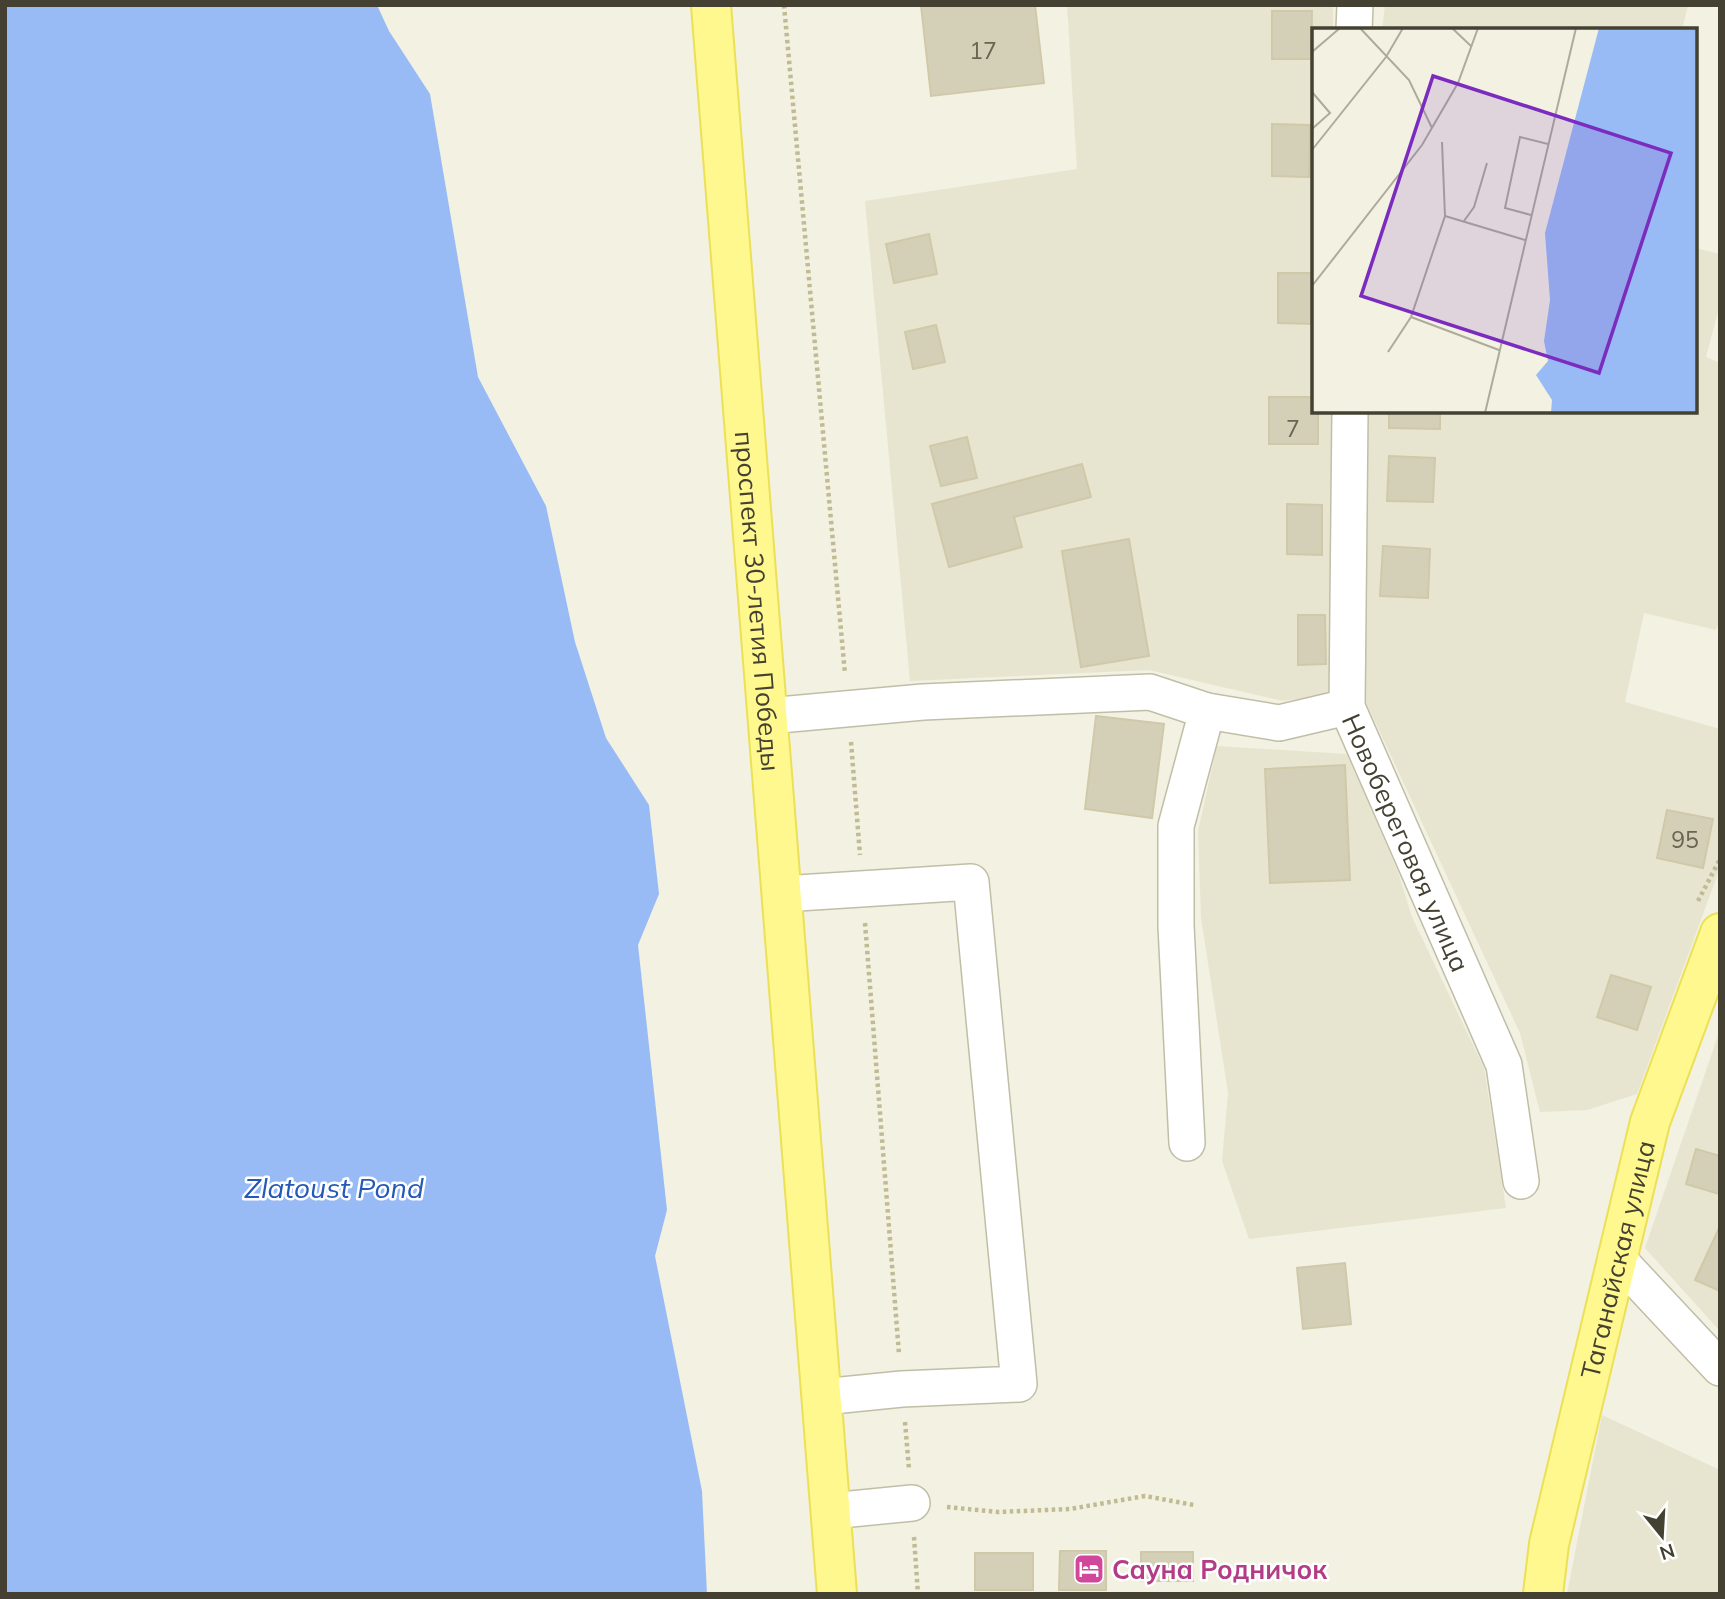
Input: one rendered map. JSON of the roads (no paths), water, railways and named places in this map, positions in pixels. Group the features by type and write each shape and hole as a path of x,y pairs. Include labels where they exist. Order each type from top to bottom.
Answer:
{"main road":[{"name":"проспект 30-летия Победы","path":"711,5 837,1594"},
{"name":"Таганайская улица","path":"1543,1594 1549,1544 1650,1122 1720,933"}],"street":[{"path":"1354,28 1355,5"},
{"name":"Новобереговая улица","path":"1350,413 1347,707 1504,1065 1521,1181"},
{"path":"768,716 848,711 923,702 1150,692 1207,711 1279,723 1347,707"},
{"path":"1187,1143 1176,926 1176,826 1207,711"},
{"path":"782,894 971,882 1019,1384 902,1389 822,1397"},
{"path":"1616,1257 1720,1368"},
{"path":"831,1511 912,1503"}],"water":[{"name":"Zlatoust Pond","path":"5,5 377,5 389,31 430,94 478,377 546,506 575,642 606,738 649,805 659,894 638,945 667,1210 655,1256 702,1491 707,1594 5,1594"}],"place":[{"name":"Сауна Родничок","path":"1089,1569"}]}
